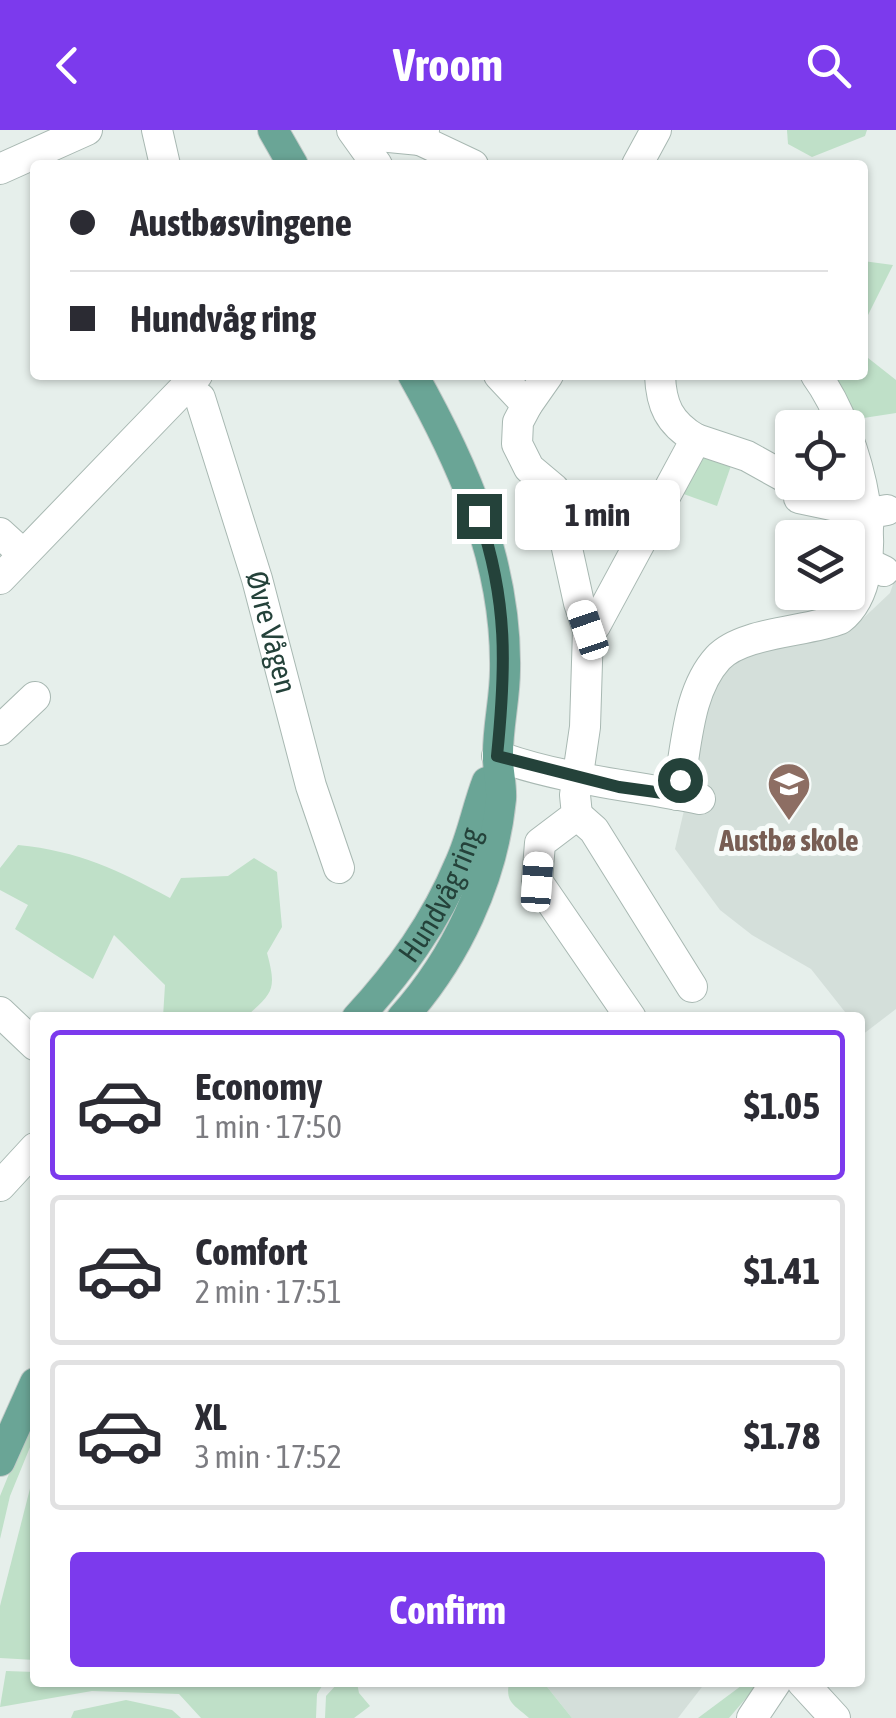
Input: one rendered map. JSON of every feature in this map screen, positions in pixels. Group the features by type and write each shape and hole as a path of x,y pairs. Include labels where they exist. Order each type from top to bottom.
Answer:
{"main road":[{"path":"273,130 290,160"},
{"name":"Hundvåg ring","path":"406,1012 458,943 486,870 501,797 497,756 505,670 502,610 489,547 468,485 416,380"},
{"name":"Hundvåg ring","path":"362,1012 428,931 462,861 497,756"},
{"path":"0,1461 30,1393"}],"street":[{"path":"0,169 87,130"},
{"path":"157,130 165,160"},
{"path":"640,160 656,130"},
{"path":"355,132 422,135 464,160"},
{"path":"355,132 374,160"},
{"path":"504,380 527,405"},
{"path":"544,380 527,405 516,434 520,455 528,468 566,482 588,630 585,727 575,795 577,815 594,830 692,987"},
{"path":"497,756 578,777 689,797 694,703 705,674 721,654 744,643 841,618 862,606 884,571 890,536 878,512 854,432 819,380"},
{"name":"Øvre Vågen","path":"0,579 199,387 257,579 311,786 339,868"},
{"path":"652,390 674,423 696,439 747,456 775,478"},
{"path":"588,630 628,567 696,439"},
{"path":"826,500 878,512"},
{"path":"0,533 23,554"},
{"path":"0,730 35,697"},
{"path":"577,815 540,843 537,882 627,1012"},
{"path":"0,1012 30,1039"},
{"path":"0,1186 30,1153"},
{"path":"752,1718 773,1687"},
{"path":"807,1687 835,1718"}],"shaded area":[{"name":"Austbø skole","path":"896,576 896,1009 865,1033 865,1012 845,1012 811,969 752,935 720,910 675,849 713,686 723,670 742,656 854,627 890,593"},
{"path":"547,1687 702,1687 678,1718 572,1718"}],"green space":[{"path":"787,130 867,130 865,136 812,157 788,144"},
{"path":"868,262 893,265 868,315"},
{"path":"868,358 896,380 896,413 865,418 865,410 850,410 829,380 868,380"},
{"path":"701,452 733,460 717,506 678,492"},
{"path":"18,845 60,852 97,863 170,898 181,878 228,876 254,858 277,872 282,927 267,953 272,975 270,990 251,1012 163,1012 165,985 114,935 93,979 15,929 28,905 0,890 0,868"},
{"path":"30,1422 30,1447 10,1496 0,1539 0,1496"},
{"path":"30,1489 30,1660 0,1658 0,1606"},
{"path":"6,1671 30,1672 30,1687 321,1687 317,1694 316,1718 201,1718 179,1694 92,1691 0,1707"},
{"path":"334,1687 358,1687 370,1706 354,1718 325,1718 326,1696"},
{"path":"547,1687 572,1718 529,1718 515,1706 508,1690"},
{"path":"740,1687 756,1687 729,1718 698,1718"},
{"path":"126,1700 172,1710 181,1718 71,1718 74,1711"}],"place":[{"name":"Austbø skole","path":"789,822"}],"route":[{"path":"479,516 502,610 505,670 497,756 619,787 677,795 680,780"}]}
